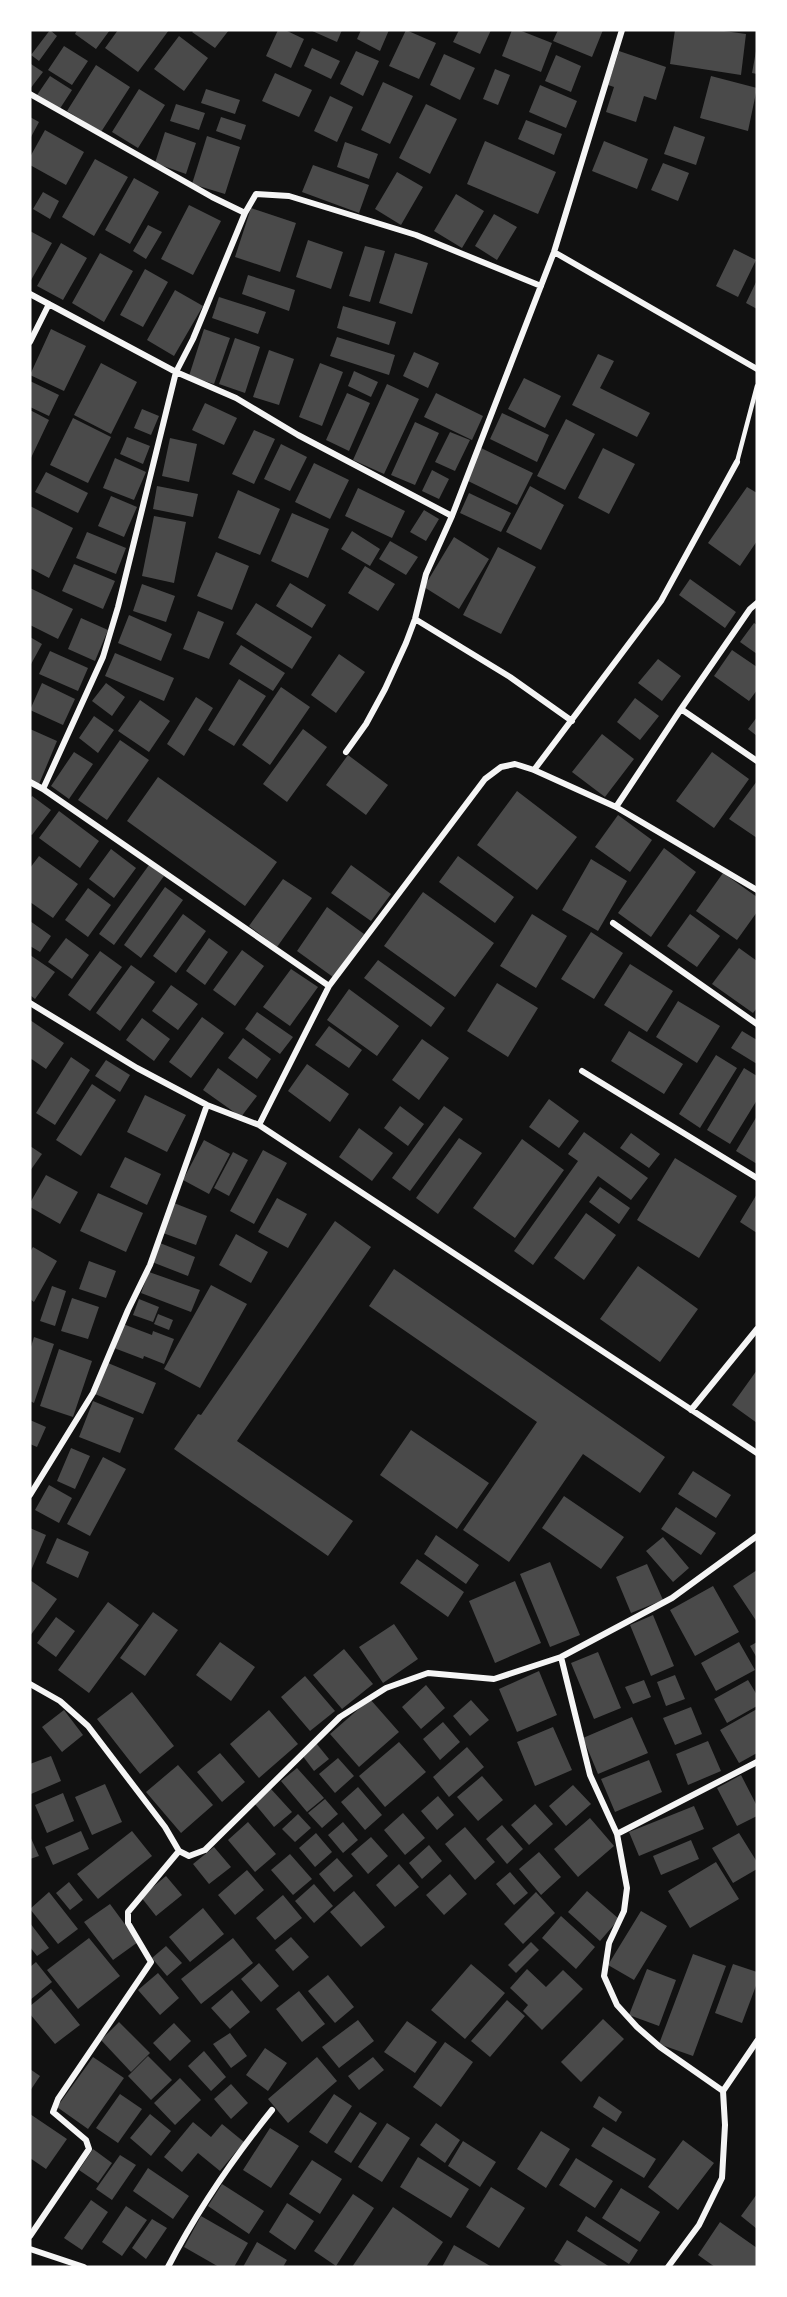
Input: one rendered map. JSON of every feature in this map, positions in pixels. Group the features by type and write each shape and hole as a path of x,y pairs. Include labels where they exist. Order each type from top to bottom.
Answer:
{"street":[{"path":"346,752 366,724 386,689 415,619 426,574 452,516 554,252 622,30"},
{"path":"30,94 212,197 245,213"},
{"path":"43,789 103,657 118,607 176,372 193,339 245,213 256,194 289,196 416,235 541,286"},
{"path":"554,252 757,369"},
{"path":"30,294 176,372 236,398 298,435 452,516"},
{"path":"30,342 49,304"},
{"path":"534,770 661,601 737,462"},
{"path":"616,807 750,609 757,603"},
{"path":"415,619 510,678 572,721"},
{"path":"681,709 757,761"},
{"path":"259,1125 329,986 485,779 501,767 515,764 534,770 616,807 757,890"},
{"path":"30,782 329,986"},
{"path":"613,923 757,1024"},
{"path":"30,1002 137,1068 207,1105 259,1125 757,1453"},
{"path":"582,1071 757,1178"},
{"path":"30,1495 93,1393 150,1265 207,1105"},
{"path":"691,1410 757,1329"},
{"path":"30,1684 60,1701 88,1726 165,1827 179,1851 189,1856 205,1850 340,1717 386,1688 428,1673 494,1678 561,1657 672,1598 757,1536"},
{"path":"561,1657 590,1775 617,1834 627,1887 624,1911 609,1943 604,1976 617,2005 637,2027 660,2048 723,2091"},
{"path":"617,1834 757,1762"},
{"path":"30,2236 89,2150 86,2140 53,2112 58,2099 151,1962 128,1923 128,1912 179,1851"},
{"path":"668,2267 699,2225 722,2178 725,2125 723,2091 757,2042"},
{"path":"168,2267 191,2222 232,2159 272,2110"},
{"path":"30,2249 84,2267"}],"lane":[{"path":"737,462 757,386"}],"building":[{"path":"50,30 57,36 39,61 31,55"},
{"path":"77,30 110,30 96,49 75,34"},
{"path":"118,30 169,30 138,72 105,48"},
{"path":"194,30 229,30 215,48 192,32"},
{"path":"278,30 285,30 304,39 291,68 266,56"},
{"path":"310,30 342,30 337,42"},
{"path":"361,30 389,30 380,51 357,39"},
{"path":"406,30 436,43 419,79 389,66"},
{"path":"459,30 491,30 480,54 453,42"},
{"path":"512,30 519,30 552,43 541,72 502,56"},
{"path":"558,30 603,30 592,57 553,41"},
{"path":"675,30 717,30 746,34 741,75 670,64"},
{"path":"179,36 208,58 184,91 154,69"},
{"path":"64,46 88,61 72,85 48,70"},
{"path":"312,48 340,61 331,79 304,66"},
{"path":"356,51 379,61 363,96 340,84"},
{"path":"619,51 666,67 656,100 644,96 636,122 606,112 614,87 608,85"},
{"path":"757,51 757,74 752,73"},
{"path":"444,54 475,68 460,100 430,85"},
{"path":"556,55 581,66 571,92 545,81"},
{"path":"30,65 43,72 30,89"},
{"path":"96,65 130,87 101,132 67,111"},
{"path":"495,69 510,75 498,105 483,99"},
{"path":"275,73 312,90 299,117 262,101"},
{"path":"50,76 72,90 59,110 37,95"},
{"path":"711,76 757,88 748,131 700,118"},
{"path":"383,82 413,96 390,144 361,130"},
{"path":"540,85 577,101 566,128 529,112"},
{"path":"139,89 165,105 138,148 112,132"},
{"path":"206,89 240,100 235,114 201,103"},
{"path":"330,96 353,107 337,142 314,131"},
{"path":"176,104 205,113 199,130 170,121"},
{"path":"426,104 457,119 430,174 399,158"},
{"path":"30,117 39,122 30,139"},
{"path":"221,117 246,125 241,140 216,131"},
{"path":"526,120 562,134 554,155 518,139"},
{"path":"674,126 705,137 696,165 664,154"},
{"path":"45,130 84,152 66,185 30,165 30,157"},
{"path":"165,132 196,143 186,174 155,163"},
{"path":"207,136 240,147 225,194 192,184"},
{"path":"485,141 556,172 538,214 467,184"},
{"path":"604,141 648,159 637,189 592,171"},
{"path":"345,142 378,154 369,179 337,167"},
{"path":"95,159 128,177 94,236 62,217"},
{"path":"663,163 689,173 678,201 651,190"},
{"path":"313,165 369,185 359,213 302,192"},
{"path":"397,172 423,187 401,225 375,209"},
{"path":"134,178 159,192 130,244 105,230"},
{"path":"43,192 59,201 50,219 33,209"},
{"path":"456,194 484,211 462,248 434,231"},
{"path":"189,205 221,221 193,275 161,259"},
{"path":"251,208 296,223 280,272 235,257"},
{"path":"494,214 517,227 497,260 475,246"},
{"path":"148,225 162,232 146,259 133,251"},
{"path":"30,231 52,243 30,282"},
{"path":"308,240 343,252 331,289 296,277"},
{"path":"61,243 87,258 63,300 37,286"},
{"path":"365,246 385,251 370,302 349,296"},
{"path":"734,249 756,260 738,297 716,286"},
{"path":"100,253 133,271 104,322 72,303"},
{"path":"395,253 428,263 412,314 379,303"},
{"path":"145,269 168,282 143,327 120,315"},
{"path":"248,275 295,290 289,311 242,294"},
{"path":"757,280 757,309 746,303"},
{"path":"175,290 203,306 174,356 147,340"},
{"path":"219,297 266,312 258,334 212,318"},
{"path":"343,306 396,322 389,345 337,328"},
{"path":"51,329 86,346 64,391 30,375"},
{"path":"204,329 230,338 214,384 189,376"},
{"path":"337,337 395,355 389,375 330,356"},
{"path":"235,338 260,347 245,393 219,384"},
{"path":"269,350 294,359 279,405 253,397"},
{"path":"414,352 439,363 428,388 403,376"},
{"path":"598,354 614,361 600,388 650,413 637,437 572,405"},
{"path":"101,363 137,382 111,434 74,415"},
{"path":"320,363 343,372 322,426 299,417"},
{"path":"354,371 378,382 371,397 348,386"},
{"path":"524,378 561,396 545,428 508,409"},
{"path":"30,381 59,395 49,416 30,407"},
{"path":"387,384 419,399 384,474 353,460"},
{"path":"347,393 370,403 349,451 326,440"},
{"path":"436,393 483,416 472,440 424,417"},
{"path":"205,403 237,418 224,445 192,430"},
{"path":"142,409 159,416 151,435 134,428"},
{"path":"30,410 49,420 30,460"},
{"path":"502,413 549,435 537,462 490,439"},
{"path":"73,418 111,437 88,483 50,465"},
{"path":"566,419 595,434 565,490 537,476"},
{"path":"415,422 439,433 415,485 391,475"},
{"path":"254,430 275,439 254,484 232,474"},
{"path":"450,432 470,440 455,471 435,462"},
{"path":"127,437 150,446 143,464 120,454"},
{"path":"170,438 197,444 189,482 162,476"},
{"path":"281,444 307,457 290,491 264,479"},
{"path":"481,448 533,473 517,505 466,480"},
{"path":"603,448 635,464 609,514 578,498"},
{"path":"115,458 146,472 134,500 103,488"},
{"path":"314,463 349,480 330,519 295,502"},
{"path":"432,470 449,479 439,499 422,491"},
{"path":"46,472 88,493 78,513 35,492"},
{"path":"157,486 198,494 193,517 153,509"},
{"path":"530,486 564,505 541,550 506,532"},
{"path":"747,487 757,493 757,541 740,566 708,543"},
{"path":"358,488 405,511 392,538 345,516"},
{"path":"238,490 280,509 260,555 218,538"},
{"path":"469,493 511,513 501,532 460,513"},
{"path":"111,496 137,507 124,537 98,526"},
{"path":"30,506 73,528 49,578 30,568"},
{"path":"424,510 439,519 426,541 410,532"},
{"path":"292,513 329,529 308,578 271,561"},
{"path":"154,516 186,522 174,583 142,576"},
{"path":"352,531 380,549 370,566 341,549"},
{"path":"87,532 126,548 116,574 76,558"},
{"path":"454,537 489,559 459,609 424,587"},
{"path":"390,541 418,557 406,575 379,559"},
{"path":"498,547 536,567 501,634 463,615"},
{"path":"216,552 249,566 232,610 197,596"},
{"path":"74,564 115,581 103,609 62,591"},
{"path":"365,566 395,584 378,611 348,593"},
{"path":"690,579 736,612 725,628 679,595"},
{"path":"290,583 326,605 312,628 276,606"},
{"path":"142,584 175,596 166,622 133,611"},
{"path":"30,588 73,609 58,639 30,625"},
{"path":"256,603 312,637 292,669 236,634"},
{"path":"198,611 224,622 209,659 183,649"},
{"path":"129,615 172,634 161,661 118,643"},
{"path":"81,618 108,630 95,661 68,649"},
{"path":"754,623 757,625 757,654 740,642"},
{"path":"30,637 42,644 30,666"},
{"path":"241,645 285,673 273,691 229,664"},
{"path":"732,650 757,667 757,690 749,701 714,676"},
{"path":"50,651 88,668 78,691 39,674"},
{"path":"115,653 174,678 164,701 105,676"},
{"path":"339,654 365,672 336,713 311,695"},
{"path":"658,659 681,676 662,701 638,683"},
{"path":"239,679 266,696 234,746 208,730"},
{"path":"42,683 75,699 63,725 30,710"},
{"path":"106,683 125,697 112,716 92,701"},
{"path":"281,687 310,707 270,765 242,745"},
{"path":"196,697 213,708 184,756 167,744"},
{"path":"635,698 659,716 640,740 617,722"},
{"path":"140,700 170,721 149,752 118,731"},
{"path":"94,716 114,730 98,753 79,738"},
{"path":"757,717 757,736 748,729"},
{"path":"30,729 57,741 39,784 30,780"},
{"path":"303,729 327,747 287,802 263,784"},
{"path":"602,734 634,759 605,797 572,772"},
{"path":"120,740 149,760 107,820 78,800"},
{"path":"74,752 93,764 69,799 51,786"},
{"path":"712,752 749,779 714,828 676,801"},
{"path":"348,755 388,785 366,815 326,785"},
{"path":"158,777 277,862 245,906 127,821"},
{"path":"757,781 757,838 729,819"},
{"path":"517,791 577,837 537,890 477,845"},
{"path":"32,796 51,810 32,835 30,834 30,799"},
{"path":"59,811 99,841 80,868 39,838"},
{"path":"618,815 652,840 630,872 595,847"},
{"path":"664,848 696,872 651,937 618,913"},
{"path":"111,849 136,868 114,898 89,879"},
{"path":"39,856 78,884 53,918 30,902 30,868"},
{"path":"458,856 514,897 495,923 439,882"},
{"path":"591,859 627,881 598,931 562,910"},
{"path":"149,865 164,876 114,945 99,934"},
{"path":"351,865 391,894 371,921 331,893"},
{"path":"723,873 757,897 757,912 737,940 696,911"},
{"path":"283,879 312,898 277,947 249,926"},
{"path":"165,887 183,900 141,958 124,945"},
{"path":"88,888 111,905 88,937 65,920"},
{"path":"423,892 494,943 455,997 384,946"},
{"path":"327,907 364,934 333,977 297,951"},
{"path":"183,914 206,931 176,973 153,956"},
{"path":"532,914 567,936 536,988 500,966"},
{"path":"690,914 720,936 697,967 667,946"},
{"path":"30,921 51,936 40,952 30,946"},
{"path":"591,932 623,953 594,999 561,979"},
{"path":"66,938 89,955 72,979 48,962"},
{"path":"209,938 228,952 205,985 186,971"},
{"path":"739,948 757,961 757,1008 753,1013 712,984"},
{"path":"242,950 264,966 235,1006 213,990"},
{"path":"100,951 122,967 90,1011 68,995"},
{"path":"30,955 55,972 35,999 30,995"},
{"path":"378,960 445,1008 431,1027 364,978"},
{"path":"630,964 673,991 647,1032 604,1005"},
{"path":"131,965 155,982 120,1031 96,1013"},
{"path":"291,969 318,987 290,1026 263,1007"},
{"path":"497,983 538,1008 508,1057 467,1031"},
{"path":"171,985 198,1004 178,1030 152,1011"},
{"path":"349,989 399,1026 377,1056 327,1020"},
{"path":"678,1001 720,1026 697,1063 656,1037"},
{"path":"257,1012 293,1037 280,1054 245,1029"},
{"path":"202,1017 224,1033 191,1078 169,1062"},
{"path":"142,1018 170,1039 154,1061 126,1040"},
{"path":"30,1020 64,1043 46,1069 30,1058"},
{"path":"329,1026 362,1050 349,1068 315,1045"},
{"path":"629,1031 683,1064 664,1094 611,1061"},
{"path":"742,1031 757,1040 757,1064 731,1048"},
{"path":"243,1038 271,1059 257,1079 228,1058"},
{"path":"422,1039 449,1058 419,1100 392,1080"},
{"path":"716,1055 737,1068 700,1128 679,1114"},
{"path":"71,1057 90,1070 55,1125 36,1113"},
{"path":"106,1060 130,1075 120,1092 95,1076"},
{"path":"307,1064 349,1094 330,1122 288,1091"},
{"path":"218,1068 257,1096 241,1117 203,1090"},
{"path":"744,1068 757,1076 757,1100 730,1144 707,1130"},
{"path":"92,1084 116,1100 81,1156 56,1140"},
{"path":"145,1095 186,1115 167,1152 127,1132"},
{"path":"549,1099 579,1121 559,1148 529,1127"},
{"path":"400,1106 424,1124 408,1146 384,1128"},
{"path":"444,1106 463,1119 410,1191 392,1178"},
{"path":"757,1116 757,1164 736,1151"},
{"path":"359,1128 393,1153 372,1181 339,1157"},
{"path":"584,1132 648,1178 631,1200 598,1176 533,1265 514,1251 578,1161 568,1154"},
{"path":"631,1133 660,1154 649,1168 620,1148"},
{"path":"459,1138 482,1153 438,1214 416,1198"},
{"path":"522,1139 564,1170 515,1238 473,1208"},
{"path":"204,1140 230,1154 209,1194 183,1180"},
{"path":"30,1146 42,1154 30,1171"},
{"path":"263,1150 287,1163 254,1224 230,1211"},
{"path":"233,1152 248,1160 229,1196 214,1188"},
{"path":"125,1157 161,1174 147,1205 110,1187"},
{"path":"675,1158 737,1196 699,1258 637,1220"},
{"path":"46,1175 78,1192 60,1224 30,1207"},
{"path":"600,1187 630,1208 619,1224 589,1202"},
{"path":"98,1193 143,1213 126,1252 80,1231"},
{"path":"757,1194 757,1233 740,1222"},
{"path":"277,1198 307,1214 288,1248 258,1232"},
{"path":"174,1203 207,1216 196,1245 163,1233"},
{"path":"586,1213 616,1235 584,1280 554,1258"},
{"path":"335,1221 371,1247 237,1441 353,1521 328,1556 174,1449 198,1414 201,1415"},
{"path":"236,1234 268,1252 251,1283 219,1265"},
{"path":"160,1243 195,1257 188,1276 152,1262"},
{"path":"33,1247 57,1261 34,1302 30,1299 30,1252"},
{"path":"89,1261 116,1271 106,1298 79,1289"},
{"path":"638,1266 698,1309 660,1362 600,1319"},
{"path":"394,1269 665,1457 640,1493 583,1454 509,1562 463,1530 537,1422 369,1306"},
{"path":"149,1272 200,1290 191,1312 141,1293"},
{"path":"211,1285 247,1304 200,1388 164,1369"},
{"path":"52,1286 66,1291 55,1326 40,1321"},
{"path":"72,1298 99,1307 88,1339 61,1331"},
{"path":"139,1299 159,1307 153,1322 133,1315"},
{"path":"158,1314 173,1320 169,1330 154,1324"},
{"path":"123,1324 152,1335 153,1331 174,1339 164,1364 114,1348"},
{"path":"34,1337 54,1344 34,1403 30,1401 30,1350"},
{"path":"59,1349 92,1361 73,1417 40,1406"},
{"path":"108,1363 156,1383 143,1414 95,1394"},
{"path":"757,1370 757,1423 732,1405"},
{"path":"93,1401 134,1418 120,1453 79,1437"},
{"path":"30,1420 46,1427 37,1447 30,1444"},
{"path":"411,1430 489,1483 457,1529 380,1475"},
{"path":"71,1448 90,1456 75,1489 57,1481"},
{"path":"103,1457 126,1469 90,1536 67,1524"},
{"path":"693,1471 731,1495 716,1518 678,1494"},
{"path":"49,1485 72,1498 59,1523 35,1510"},
{"path":"564,1496 624,1537 601,1569 542,1528"},
{"path":"676,1507 716,1533 701,1555 661,1529"},
{"path":"30,1528 46,1535 30,1573"},
{"path":"436,1535 479,1565 466,1584 424,1554"},
{"path":"663,1537 689,1568 673,1582 646,1551"},
{"path":"57,1538 89,1552 78,1578 46,1563"},
{"path":"417,1559 464,1592 448,1617 400,1583"},
{"path":"550,1562 580,1635 550,1647 520,1574"},
{"path":"647,1564 663,1600 631,1613 616,1577"},
{"path":"757,1570 757,1622 733,1586"},
{"path":"30,1580 57,1599 30,1636"},
{"path":"515,1581 541,1643 495,1663 469,1601"},
{"path":"713,1586 739,1632 695,1656 670,1610"},
{"path":"108,1602 139,1625 89,1693 58,1670"},
{"path":"153,1612 178,1630 145,1676 120,1658"},
{"path":"653,1615 674,1666 651,1676 630,1625"},
{"path":"56,1617 75,1631 56,1657 37,1643"},
{"path":"394,1624 418,1659 383,1683 359,1647"},
{"path":"220,1642 255,1667 231,1701 196,1675"},
{"path":"739,1642 755,1670 716,1691 701,1663"},
{"path":"757,1642 757,1658 750,1646"},
{"path":"344,1649 373,1684 342,1709 313,1675"},
{"path":"598,1652 621,1708 594,1719 571,1663"},
{"path":"539,1671 557,1715 517,1732 499,1689"},
{"path":"675,1675 685,1699 666,1706 657,1682"},
{"path":"305,1676 335,1711 310,1731 281,1697"},
{"path":"644,1680 651,1697 633,1704 625,1687"},
{"path":"748,1680 757,1695 757,1706 727,1723 714,1699"},
{"path":"426,1685 445,1708 421,1729 402,1707"},
{"path":"132,1692 174,1746 140,1774 97,1719"},
{"path":"370,1699 399,1732 359,1767 330,1734"},
{"path":"471,1700 489,1720 470,1736 453,1716"},
{"path":"691,1707 702,1734 675,1745 663,1718"},
{"path":"757,1709 757,1753 739,1763 720,1730"},
{"path":"64,1710 83,1735 62,1752 42,1727"},
{"path":"269,1710 298,1744 259,1778 230,1744"},
{"path":"632,1717 648,1753 598,1774 583,1738"},
{"path":"443,1722 460,1742 440,1760 423,1739"},
{"path":"553,1727 572,1770 535,1786 517,1742"},
{"path":"708,1741 721,1771 688,1785 676,1754"},
{"path":"399,1742 426,1772 385,1807 359,1776"},
{"path":"316,1743 329,1759 314,1771 302,1755"},
{"path":"467,1747 484,1767 449,1797 433,1777"},
{"path":"220,1753 245,1782 222,1802 197,1772"},
{"path":"51,1756 61,1781 31,1794 30,1764"},
{"path":"338,1758 354,1776 335,1793 319,1774"},
{"path":"649,1760 662,1792 615,1812 601,1779"},
{"path":"178,1765 213,1805 181,1833 146,1792"},
{"path":"297,1768 324,1798 307,1812 281,1781"},
{"path":"741,1775 757,1806 757,1816 737,1826 717,1788"},
{"path":"482,1776 503,1800 478,1821 457,1797"},
{"path":"105,1784 122,1822 92,1835 75,1797"},
{"path":"573,1785 591,1804 566,1826 549,1806"},
{"path":"358,1787 382,1815 365,1830 341,1802"},
{"path":"271,1789 292,1812 274,1827 255,1804"},
{"path":"63,1793 74,1821 47,1833 35,1805"},
{"path":"438,1796 454,1815 437,1830 421,1811"},
{"path":"325,1799 338,1814 322,1828 308,1813"},
{"path":"535,1804 553,1824 529,1845 511,1825"},
{"path":"694,1806 704,1829 639,1856 629,1832"},
{"path":"403,1813 425,1838 405,1855 384,1830"},
{"path":"298,1814 311,1828 295,1842 282,1829"},
{"path":"590,1818 614,1846 578,1877 554,1849"},
{"path":"248,1822 276,1854 255,1872 228,1840"},
{"path":"343,1822 358,1840 343,1853 328,1835"},
{"path":"502,1825 523,1849 507,1864 486,1839"},
{"path":"465,1827 495,1862 475,1880 445,1844"},
{"path":"81,1831 89,1849 53,1865 45,1847"},
{"path":"132,1831 152,1856 98,1899 77,1874"},
{"path":"316,1833 332,1852 315,1867 299,1848"},
{"path":"739,1833 757,1862 757,1869 733,1883 712,1848"},
{"path":"30,1836 39,1856 30,1859"},
{"path":"371,1837 388,1856 368,1874 351,1854"},
{"path":"691,1840 699,1859 661,1875 653,1856"},
{"path":"429,1845 442,1861 422,1879 409,1863"},
{"path":"214,1847 231,1867 209,1884 193,1864"},
{"path":"539,1852 561,1877 541,1895 519,1869"},
{"path":"290,1854 312,1879 293,1895 271,1870"},
{"path":"337,1858 353,1876 334,1892 319,1874"},
{"path":"716,1862 739,1899 690,1928 668,1891"},
{"path":"399,1864 419,1887 395,1907 376,1885"},
{"path":"247,1870 264,1890 235,1915 218,1895"},
{"path":"510,1872 528,1893 514,1905 496,1884"},
{"path":"450,1874 467,1894 444,1915 426,1895"},
{"path":"166,1876 182,1895 156,1916 141,1897"},
{"path":"69,1882 83,1900 70,1910 56,1893"},
{"path":"314,1884 333,1906 314,1923 295,1901"},
{"path":"354,1891 385,1927 361,1947 330,1912"},
{"path":"587,1891 619,1919 600,1941 568,1912"},
{"path":"49,1892 78,1929 58,1944 30,1909"},
{"path":"536,1892 555,1913 523,1944 504,1924"},
{"path":"283,1895 302,1918 275,1940 256,1918"},
{"path":"110,1904 138,1942 113,1960 84,1922"},
{"path":"203,1908 224,1934 190,1962 169,1937"},
{"path":"641,1911 667,1926 634,1980 608,1965"},
{"path":"561,1916 595,1947 576,1969 542,1938"},
{"path":"30,1923 49,1948 37,1956 30,1947"},
{"path":"291,1937 309,1957 293,1971 275,1950"},
{"path":"89,1938 120,1976 78,2009 47,1970"},
{"path":"233,1938 253,1963 201,2004 181,1979"},
{"path":"531,1942 539,1950 516,1973 508,1965"},
{"path":"166,1946 182,1963 167,1976 152,1958"},
{"path":"693,1954 726,1966 693,2056 659,2044"},
{"path":"36,1962 52,1982 30,2000 30,1967"},
{"path":"259,1963 279,1986 261,2002 241,1979"},
{"path":"471,1964 505,1993 465,2039 431,2010"},
{"path":"733,1964 757,1972 757,1983 742,2023 715,2013"},
{"path":"527,1969 546,1987 563,1970 583,1989 542,2030 523,2011 528,2005 510,1988"},
{"path":"647,1969 676,1980 659,2026 629,2015"},
{"path":"158,1973 179,1998 160,2015 138,1990"},
{"path":"328,1975 354,2007 335,2023 308,1991"},
{"path":"51,1989 80,2025 55,2044 30,2014 30,2006"},
{"path":"232,1990 250,2012 230,2029 211,2008"},
{"path":"299,1991 325,2024 302,2042 276,2009"},
{"path":"507,2000 525,2016 490,2057 471,2041"},
{"path":"603,2019 624,2039 581,2082 561,2062"},
{"path":"358,2020 374,2041 339,2068 322,2047"},
{"path":"407,2021 437,2042 415,2073 384,2052"},
{"path":"119,2022 150,2053 131,2072 101,2040"},
{"path":"174,2023 191,2041 170,2061 153,2043"},
{"path":"230,2033 247,2056 231,2068 213,2044"},
{"path":"445,2042 473,2062 441,2107 413,2087"},
{"path":"265,2048 287,2063 268,2091 246,2075"},
{"path":"204,2051 226,2077 211,2091 188,2066"},
{"path":"148,2056 172,2080 151,2100 128,2076"},
{"path":"93,2057 124,2078 88,2129 57,2107"},
{"path":"317,2057 337,2081 288,2123 268,2099"},
{"path":"373,2057 384,2070 359,2090 348,2076"},
{"path":"30,2069 40,2076 30,2091"},
{"path":"180,2078 201,2100 175,2125 154,2103"},
{"path":"231,2084 248,2103 231,2119 214,2099"},
{"path":"120,2094 142,2109 118,2143 96,2128"},
{"path":"334,2094 352,2106 327,2144 309,2132"},
{"path":"599,2096 622,2112 616,2122 593,2107"},
{"path":"360,2112 377,2123 351,2163 334,2152"},
{"path":"30,2114 67,2139 46,2169 30,2158"},
{"path":"150,2114 171,2131 151,2156 130,2138"},
{"path":"193,2122 211,2137 222,2124 244,2142 220,2171 198,2153 182,2172 164,2157"},
{"path":"387,2123 410,2138 382,2182 358,2167"},
{"path":"436,2123 460,2140 445,2163 420,2145"},
{"path":"603,2127 656,2159 644,2178 591,2146"},
{"path":"270,2128 299,2146 271,2188 243,2170"},
{"path":"541,2131 570,2149 546,2188 517,2169"},
{"path":"683,2140 714,2163 678,2210 648,2187"},
{"path":"463,2141 496,2162 480,2187 448,2166"},
{"path":"93,2149 112,2163 98,2183 79,2170"},
{"path":"120,2155 136,2165 112,2200 96,2189"},
{"path":"418,2157 469,2189 451,2218 400,2187"},
{"path":"576,2158 613,2181 595,2208 559,2185"},
{"path":"312,2160 342,2179 320,2214 289,2194"},
{"path":"148,2168 189,2196 173,2219 133,2191"},
{"path":"222,2184 264,2211 249,2234 208,2206"},
{"path":"491,2187 525,2208 499,2248 466,2227"},
{"path":"621,2188 660,2212 640,2242 602,2218"},
{"path":"353,2194 374,2208 336,2266 314,2251"},
{"path":"757,2194 757,2229 741,2216"},
{"path":"91,2200 108,2212 82,2250 64,2238"},
{"path":"287,2203 314,2221 295,2250 269,2232"},
{"path":"126,2206 147,2220 122,2256 102,2242"},
{"path":"393,2207 443,2242 426,2267 352,2267"},
{"path":"201,2216 248,2243 234,2267 219,2267 184,2247"},
{"path":"586,2216 638,2250 629,2264 577,2231"},
{"path":"152,2219 167,2228 146,2259 132,2248"},
{"path":"720,2222 757,2248 757,2267 715,2267 698,2255"},
{"path":"567,2240 610,2267 564,2267 554,2261"},
{"path":"257,2242 287,2260 283,2267 243,2267"},
{"path":"454,2245 492,2267 442,2267"}]}
